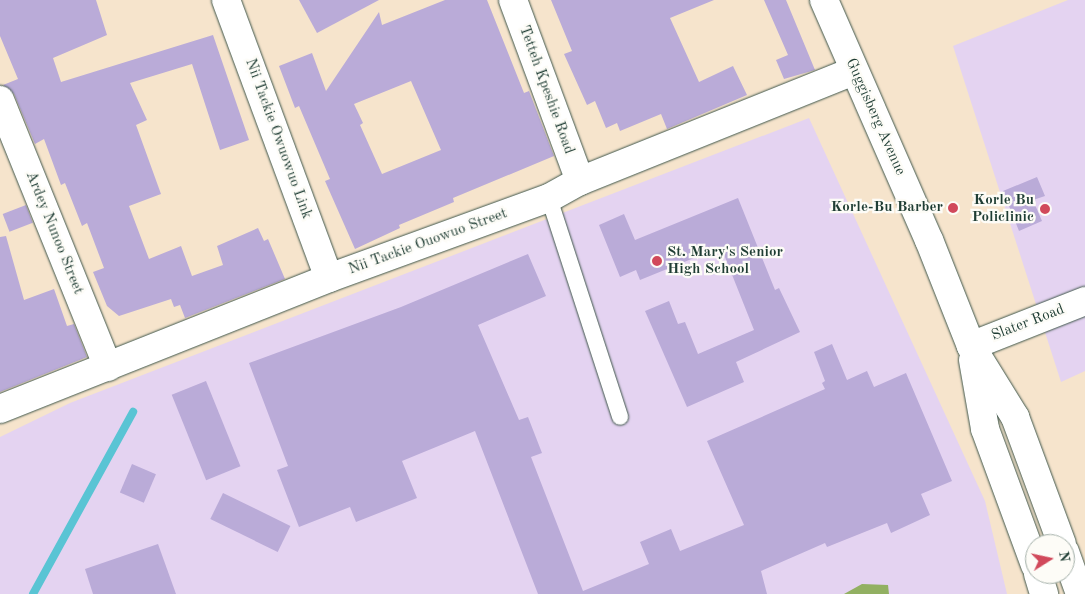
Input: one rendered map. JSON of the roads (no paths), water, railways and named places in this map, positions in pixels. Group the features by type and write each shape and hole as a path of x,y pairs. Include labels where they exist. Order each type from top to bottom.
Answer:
{"street":[{"name":"Nii Tackie Owuowuo Link","path":"226,0 329,278"},
{"name":"Tetteh Kpeshie Road","path":"512,0 580,181"},
{"name":"Guggisberg Avenue","path":"824,0 929,240 971,346 1016,417 1058,534"},
{"name":"Nii Tackie Ouowuo Street","path":"0,408 108,367 329,278 549,198 580,181 854,71"},
{"name":"Ardey Nunoo Street","path":"0,100 108,367"},
{"name":"Slater Road","path":"971,346 1085,301"},
{"name":"Guggisberg Avenue","path":"971,346 985,429 1025,538"},
{"path":"1075,580 1080,594"}],"lane":[{"path":"549,198 620,417"}],"waterway":[{"path":"33,594 133,412"}],"place":[{"name":"Korle-Bu Barber","path":"953,208"},
{"name":"Korle Bu Policlinic","path":"1045,209"},
{"name":"St. Mary's Senior High School","path":"657,261"}]}
